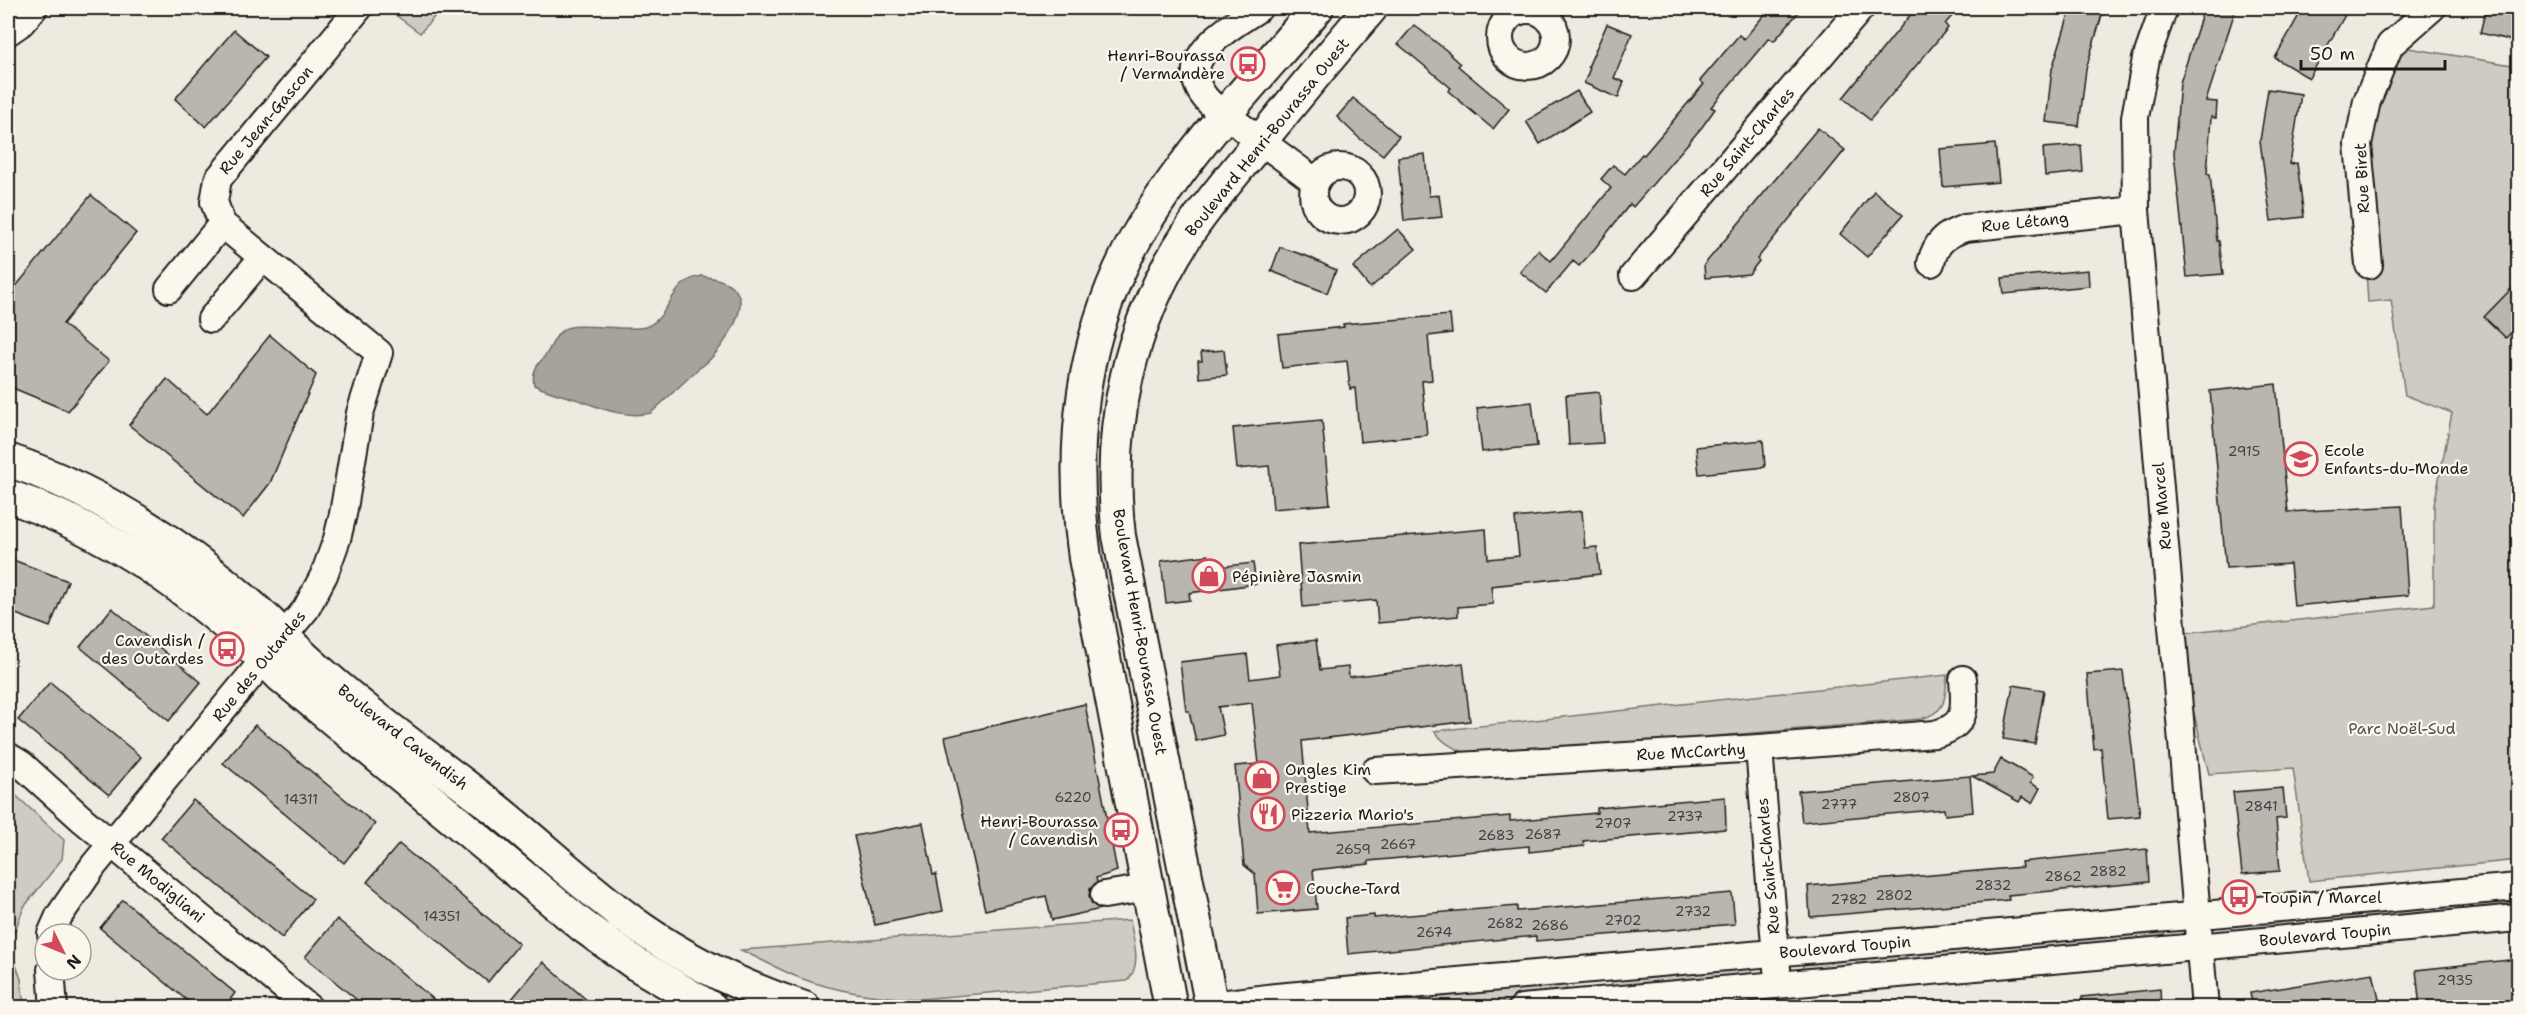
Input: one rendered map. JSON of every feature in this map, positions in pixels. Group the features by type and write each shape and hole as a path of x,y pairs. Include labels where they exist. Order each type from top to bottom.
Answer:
{"main road":[{"path":"1162,1008 1171,1007 1079,517 1077,477 1080,421 1092,348 1104,308 1127,254 1171,184 1317,8"},
{"name":"Boulevard Henri-Bourassa Ouest","path":"1209,1007 1122,556 1116,512 1115,450 1126,376 1152,301 1191,230 1261,140 1371,8"},
{"name":"Boulevard Cavendish","path":"8,460 81,490 149,528 195,562 275,649 282,677 583,926 636,964 711,1008"},
{"name":"Boulevard Cavendish","path":"8,496 91,532 159,571 202,604 275,649 307,660 412,747 499,812 642,928 672,948 724,976 804,1008"},
{"name":"Boulevard Toupin","path":"1171,1007 1209,1007"}],"street":[{"path":"8,32 21,24 34,8"},
{"name":"Rue Jean-Gascon","path":"222,224 214,202 218,179 359,8"},
{"path":"1259,8 1215,38 1201,54 1196,73 1202,93 1226,115 1316,182"},
{"name":"Rue Saint-Charles","path":"1633,276 1861,8"},
{"name":"Rue Marcel","path":"2164,8 2146,59 2135,117 2136,210 2199,915 2205,1008"},
{"name":"Rue Biret","path":"2369,265 2358,144 2367,101 2390,45 2432,8"},
{"name":"Rue Létang","path":"1932,263 1934,250 1940,241 1965,228 2136,210"},
{"path":"169,290 222,224 262,258 211,319"},
{"name":"Rue des Outardes","path":"56,922 112,843 306,609 331,557 343,514 360,413 379,353 262,258"},
{"name":"Rue McCarthy","path":"1375,771 1759,748 1935,734 1951,730 1959,720 1965,705 1963,679"},
{"name":"Rue Saint-Charles","path":"1759,748 1778,984"},
{"name":"Rue Modigliani","path":"8,756 21,764 305,1006"},
{"path":"1107,889 1147,883"},
{"name":"Boulevard Toupin","path":"1209,1007 1276,997 2518,887"},
{"name":"Boulevard Toupin","path":"1522,1008 1592,1004 1778,984 2518,918"},
{"path":"1589,970 1592,1004"},
{"path":"52,982 54,1008"}],"green space":[{"path":"386,8 442,8 420,33"},
{"name":"Parc Noël-Sud","path":"2390,45 2518,66 2518,860 2309,881 2293,768 2209,774 2174,634 2434,605 2434,505 2452,413 2405,395 2391,300 2368,302 2358,149"},
{"path":"1947,675 1943,703 1936,712 1921,719 1476,756 1452,747 1434,731"},
{"path":"8,788 64,840 62,859 24,907 9,946 21,979 24,1007 8,1007"},
{"path":"2518,894 2518,911 2232,936 2231,920"},
{"path":"1130,920 1136,960 1132,975 1127,981 920,999 874,996 814,983 741,950"},
{"path":"2164,926 2165,942 1803,970 1803,962"},
{"path":"1748,966 1752,972 1751,976 1613,987 1611,982 1613,979"},
{"path":"1565,983 1568,992 1548,999 1446,1007 1270,1008"}],"shaded area":[{"path":"702,276 732,286 738,294 739,313 735,324 714,355 651,413 635,415 610,411 534,385 536,367 563,330 578,326 645,327 654,323 683,285 691,279"}],"building":[{"path":"1770,8 1802,8 1774,41 1769,38 1711,107 1715,109 1702,127 1633,207 1630,204 1579,266 1573,261 1546,293 1520,272 1538,250 1551,261 1611,188 1601,179 1613,165 1625,174 1642,154 1644,155 1704,84 1700,81 1739,35 1744,39"},
{"path":"1916,8 1959,8 1945,24 1948,28 1870,120 1843,98"},
{"path":"2071,8 2104,8 2086,69 2079,126 2046,122 2052,69"},
{"path":"2204,8 2236,8 2206,101 2217,102 2216,118 2211,117 2207,174 2210,174 2223,274 2187,277 2174,153 2180,83"},
{"path":"2303,8 2349,8 2309,78 2275,58"},
{"path":"2486,8 2518,8 2518,42 2480,33"},
{"path":"1607,24 1632,34 1614,78 1624,82 1618,98 1584,83 1590,68 1588,67"},
{"path":"1414,25 1451,54 1460,64 1458,66 1509,109 1493,129 1448,91 1451,88 1398,44"},
{"path":"234,30 266,57 206,127 175,99"},
{"path":"2268,89 2301,94 2290,164 2297,163 2304,217 2271,221 2260,141"},
{"path":"1577,91 1590,112 1540,144 1526,121"},
{"path":"1353,98 1399,136 1383,155 1359,138 1337,117"},
{"path":"1818,128 1845,150 1757,259 1759,261 1749,274 1705,278 1704,265"},
{"path":"1995,144 1999,182 1943,187 1940,149"},
{"path":"2081,145 2083,172 2045,176 2043,148"},
{"path":"1425,154 1429,196 1439,195 1442,217 1404,221 1398,157"},
{"path":"1874,191 1903,215 1867,257 1840,234"},
{"path":"91,195 136,233 63,324 109,361 68,411 8,386 8,296"},
{"path":"1398,229 1416,249 1370,288 1353,267"},
{"path":"1280,247 1336,270 1327,293 1271,271"},
{"path":"2088,270 2089,286 2004,294 2002,278"},
{"path":"2511,289 2518,297 2518,325 2506,338 2484,317"},
{"path":"1450,315 1452,333 1428,336 1432,380 1422,381 1427,435 1360,442 1355,388 1350,389 1347,361 1282,368 1278,334 1344,327 1343,324"},
{"path":"270,335 316,375 270,483 243,518 129,425 167,379 207,414"},
{"path":"1224,350 1227,375 1199,378 1198,361 1202,361 1201,352"},
{"path":"2276,384 2288,512 2402,506 2408,595 2294,606 2290,564 2226,568 2210,391"},
{"path":"1599,392 1603,443 1569,445 1566,395"},
{"path":"1532,402 1537,446 1482,452 1477,408"},
{"path":"1322,420 1330,504 1273,509 1269,466 1237,469 1233,428"},
{"path":"1763,440 1765,467 1699,474 1696,447"},
{"path":"1582,511 1585,548 1597,547 1600,574 1491,586 1493,604 1458,607 1458,616 1378,623 1376,600 1303,607 1298,545 1486,529 1488,559 1519,556 1515,518"},
{"name":"Pépinière Jasmin","path":"1208,555 1209,568 1253,563 1256,584 1189,593 1190,600 1166,603 1161,561"},
{"path":"8,558 68,581 50,627 8,611"},
{"path":"112,608 201,682 169,721 80,647"},
{"path":"1316,640 1320,670 1348,667 1349,677 1463,663 1470,721 1302,741 1310,833 1510,816 1510,821 1597,813 1597,808 1725,797 1726,829 1583,841 1584,846 1529,852 1529,846 1369,861 1369,864 1313,870 1317,909 1258,914 1255,874 1244,865 1235,766 1259,764 1252,703 1218,707 1224,735 1196,741 1189,711 1186,711 1180,662 1247,654 1250,679 1280,675 1276,645"},
{"path":"2123,671 2140,816 2108,819 2101,748 2094,749 2087,674"},
{"path":"50,682 141,757 109,795 18,720"},
{"path":"2013,685 2044,690 2035,744 2003,739"},
{"path":"1085,704 1117,871 1096,878 1097,882 1090,889 1089,897 1092,904 1101,909 1052,920 1046,896 985,910 945,737"},
{"path":"255,725 375,824 344,863 223,763"},
{"path":"2001,759 2033,777 2030,783 2040,788 2032,803 2022,797 2019,802 1972,776 1993,774"},
{"path":"1970,776 1973,812 1945,815 1944,809 1802,822 1798,791"},
{"path":"2283,788 2286,818 2276,819 2280,871 2242,874 2233,792"},
{"path":"193,800 313,899 282,938 161,838"},
{"path":"923,823 943,911 875,925 854,836"},
{"path":"399,844 519,944 488,982 367,882"},
{"path":"2147,849 2149,882 2008,895 2009,900 1810,917 1808,886 2022,867 2021,862"},
{"path":"1732,893 1735,924 1536,941 1536,936 1348,954 1345,918 1374,915 1374,918 1517,906 1517,911"},
{"path":"123,900 235,993 224,1008 196,1008 100,928"},
{"path":"337,919 444,1008 366,1008 305,957"},
{"path":"2518,959 2518,1008 2420,1008 2416,970"},
{"path":"543,962 596,1008 519,1008 511,1000"},
{"path":"2373,973 2381,1008 2253,1008 2250,993"},
{"path":"2160,989 2161,1008 2082,1008 2082,997"}],"place":[{"name":"Henri-Bourassa / Vermandère","path":"1248,64"},
{"name":"Ecole Enfants-du-Monde","path":"2301,459"},
{"name":"Pépinière Jasmin","path":"1209,576"},
{"name":"Cavendish / des Outardes","path":"227,649"},
{"name":"Ongles Kim Prestige","path":"1262,778"},
{"name":"Pizzeria Mario's","path":"1268,814"},
{"name":"Henri-Bourassa / Cavendish","path":"1121,830"},
{"name":"Couche-Tard","path":"1283,888"},
{"name":"Toupin / Marcel","path":"2239,897"}]}
